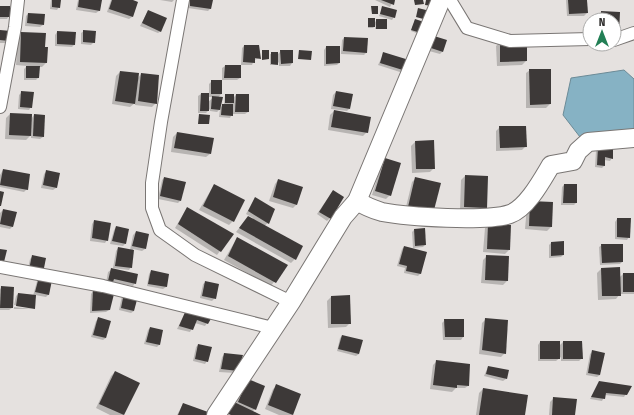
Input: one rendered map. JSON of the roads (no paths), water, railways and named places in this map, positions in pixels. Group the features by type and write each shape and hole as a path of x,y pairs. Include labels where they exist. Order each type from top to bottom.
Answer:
{"street":[{"path":"0,107 15,27 18,0"},
{"path":"183,0 161,122 152,183 152,208 160,230 195,255 291,302"},
{"path":"216,415 291,302 343,217 357,201 441,0"},
{"path":"450,0 466,28 510,41 582,39"},
{"path":"622,37 634,33"},
{"path":"357,201 367,208 383,212 423,217 471,217 511,214 522,206 536,190 551,165 573,161 578,151 588,142 634,138"},
{"path":"0,267 103,286 273,328"}],"water":[{"path":"624,70 634,79 634,134 580,137 563,115 571,78"}]}
